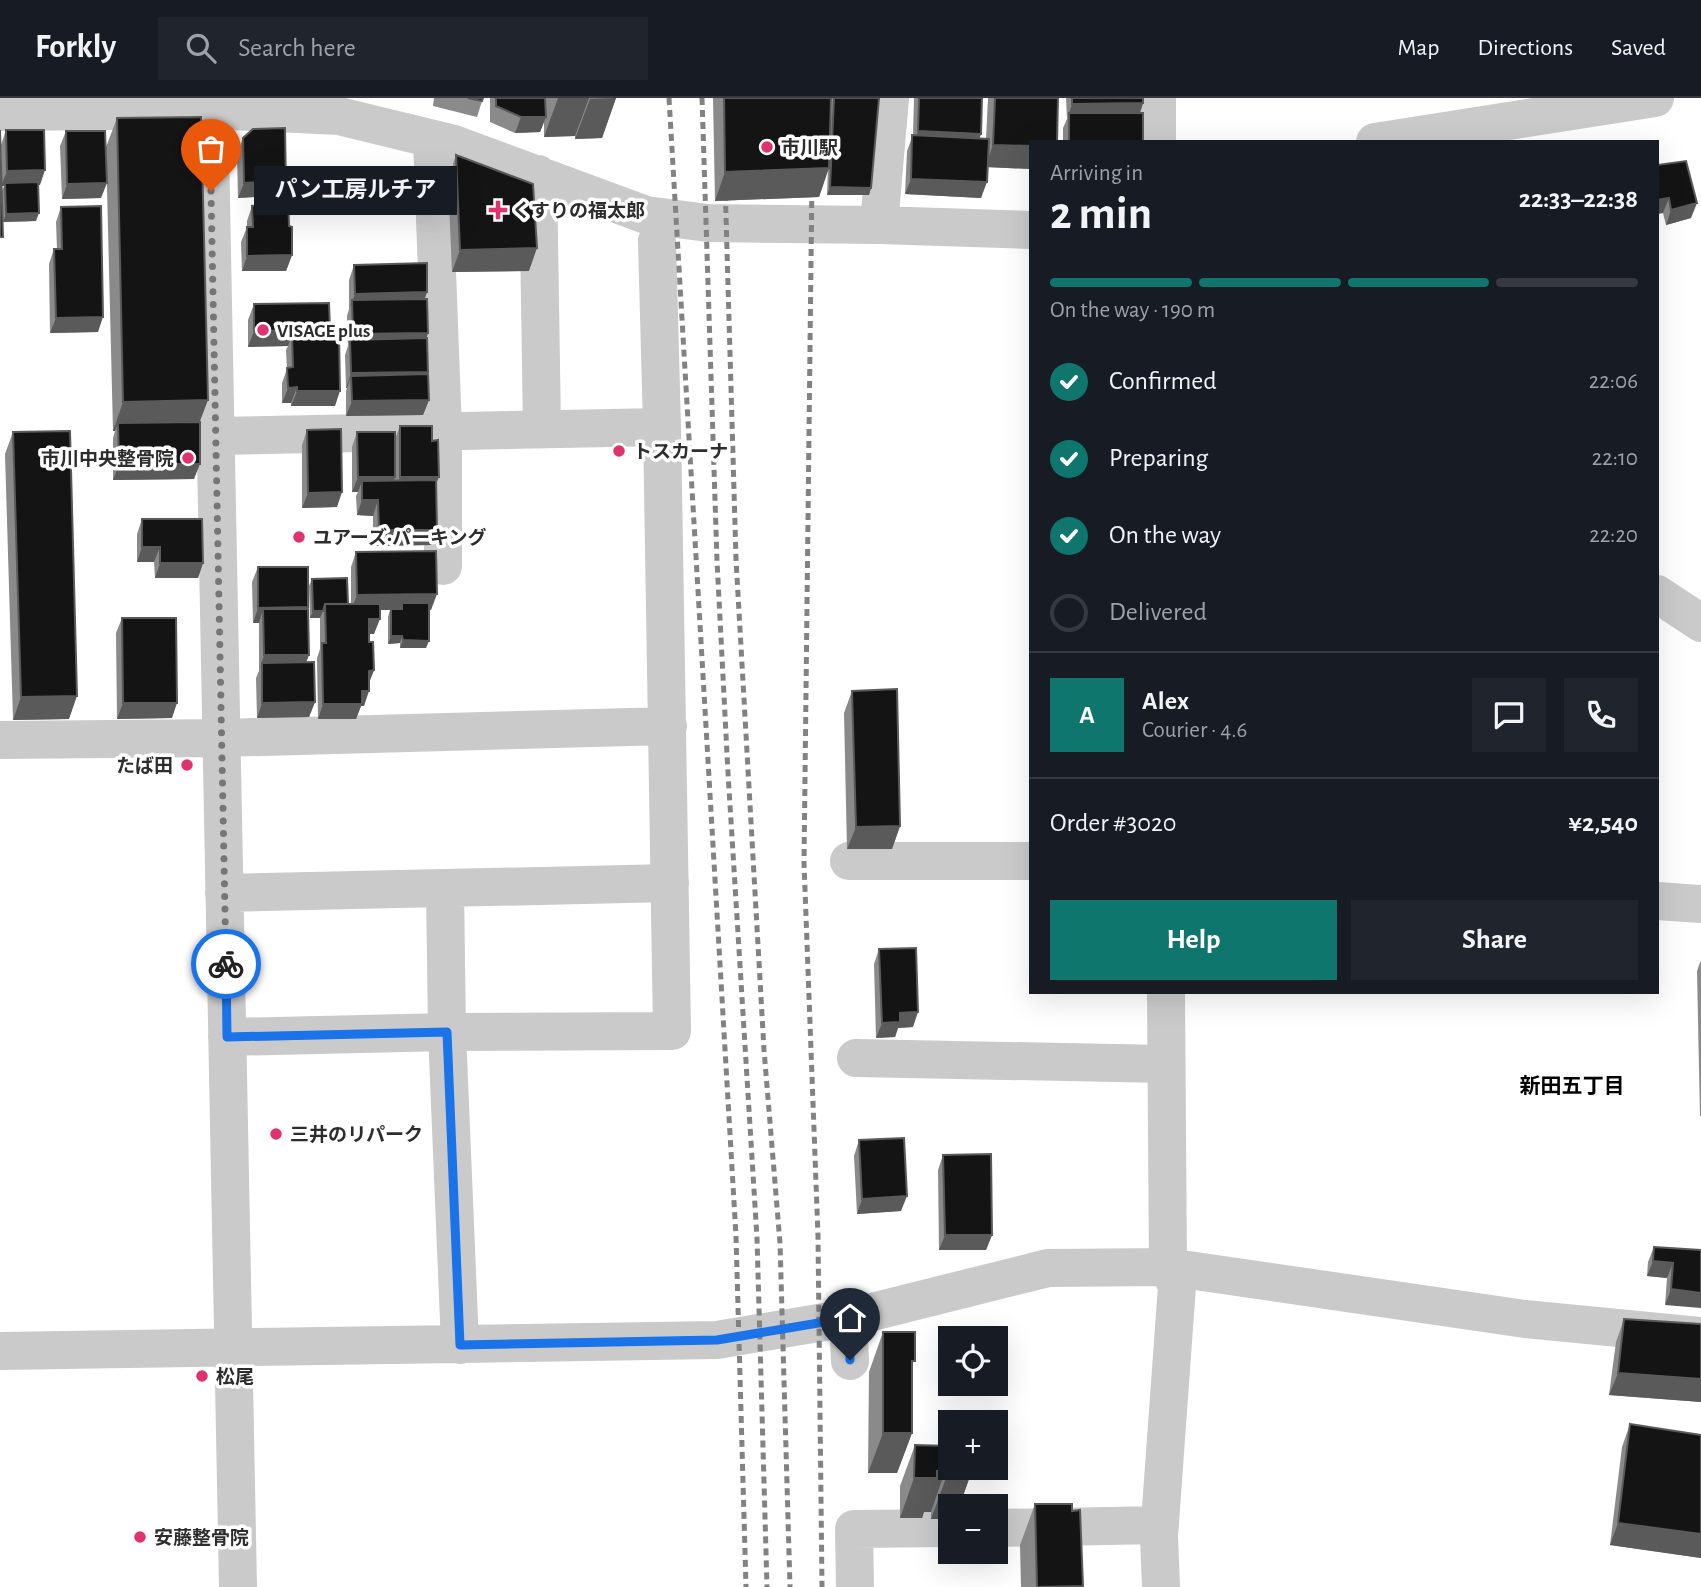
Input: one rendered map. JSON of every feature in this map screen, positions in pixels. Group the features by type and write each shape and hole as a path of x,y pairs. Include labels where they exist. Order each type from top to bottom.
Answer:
{"street":[{"path":"879,225 890,98"},
{"path":"1157,98 1157,140"},
{"path":"1388,140 1655,98"},
{"path":"0,112 209,104 339,116 454,144 646,215 708,223 1029,230"},
{"path":"209,104 238,1587"},
{"path":"432,139 443,431 443,566"},
{"path":"538,174 542,429"},
{"path":"227,1037 672,1031 657,241"},
{"path":"215,436 662,427"},
{"path":"1659,595 1701,623"},
{"path":"0,740 222,738 668,726"},
{"path":"849,861 1029,861"},
{"path":"224,893 670,883"},
{"path":"445,888 447,1032 460,1345"},
{"path":"1659,901 1701,904"},
{"path":"1160,1587 1160,1525 1178,1286 1168,1267 1166,994"},
{"path":"856,1058 1165,1064"},
{"path":"0,1351 717,1340 848,1318 1048,1268 1168,1267 1525,1319 1701,1336"},
{"path":"848,1318 850,1360"},
{"path":"1008,1528 1160,1525"},
{"path":"855,1587 854,1530 938,1528"}],"building":[{"path":"496,98 545,98 546,117 521,117 496,106"},
{"name":"市川駅","path":"724,98 831,98 829,168 725,172"},
{"path":"834,98 879,98 871,188 830,187"},
{"path":"919,98 982,98 981,134 918,131"},
{"path":"995,98 1058,98 1057,140 1029,140 1029,146 993,145"},
{"path":"1072,98 1143,98 1143,103 1072,104"},
{"path":"1069,113 1143,113 1143,140 1069,140"},
{"path":"201,117 208,400 123,402 117,118"},
{"path":"285,128 286,190 260,190 260,182 244,183 243,138 253,129"},
{"path":"0,130 3,237 0,237"},
{"path":"6,130 44,130 45,170 7,171"},
{"path":"66,131 105,131 107,183 67,184"},
{"path":"912,135 989,139 987,182 911,179"},
{"path":"456,155 533,184 537,248 460,250"},
{"path":"1686,161 1697,203 1671,210 1669,198 1659,200 1659,165"},
{"path":"38,182 39,213 6,214 5,183"},
{"path":"260,194 288,194 292,255 247,256 247,227 253,227 252,206 260,205"},
{"path":"101,206 103,317 56,318 54,249 62,249 61,207"},
{"path":"427,263 427,292 355,294 354,265"},
{"path":"427,299 428,333 353,334 352,300"},
{"path":"329,303 330,330 254,331 254,304"},
{"path":"339,334 340,391 297,391 297,387 288,388 287,368 293,367 292,335"},
{"path":"427,338 428,372 351,373 350,340"},
{"path":"428,374 429,400 352,401 351,376"},
{"path":"200,422 200,464 119,464 118,423"},
{"path":"400,426 432,426 432,441 438,440 439,477 400,477"},
{"path":"341,429 342,492 308,493 307,430"},
{"path":"70,431 77,696 21,697 13,432"},
{"path":"357,432 395,432 395,477 358,477"},
{"path":"436,480 437,530 379,530 378,500 362,500 362,481"},
{"path":"142,519 202,519 203,563 160,563 160,547 142,547"},
{"path":"436,551 437,594 357,595 356,552"},
{"path":"258,567 308,567 308,607 258,608"},
{"path":"347,578 348,604 325,604 323,611 313,611 312,579"},
{"path":"402,603 429,603 429,641 403,640 402,636 391,636 391,609 402,609"},
{"path":"325,604 380,604 380,619 369,619 369,642 373,642 374,670 369,671 369,691 362,691 362,704 323,704 322,643 326,643"},
{"path":"263,609 308,609 309,655 264,655"},
{"path":"122,618 176,618 177,703 123,703"},
{"path":"314,662 315,702 262,703 262,663"},
{"path":"897,689 900,826 856,827 852,691"},
{"path":"916,948 918,1012 900,1013 900,1022 882,1023 879,949"},
{"path":"904,1138 907,1196 862,1199 859,1140"},
{"path":"991,1154 992,1235 945,1235 943,1155"},
{"path":"1654,1247 1701,1250 1701,1293 1671,1289 1673,1263 1653,1261"},
{"path":"1624,1319 1701,1324 1701,1379 1618,1373"},
{"path":"883,1332 915,1332 915,1361 912,1361 912,1433 883,1433"},
{"path":"1630,1424 1701,1435 1701,1534 1618,1523"},
{"path":"915,1445 938,1446 937,1478 914,1478"},
{"path":"1035,1504 1072,1504 1072,1511 1080,1510 1083,1586 1037,1587"}],"railway":[{"path":"669,98 736,1236 746,1587"},
{"path":"702,98 717,561 757,1238 767,1587"},
{"path":"812,177 804,863 818,1236 822,1587"},
{"path":"725,182 736,559 764,1050 780,1243 790,1587"}],"way so far":[{"path":"211,191 226,964"}],"place":[{"name":"市川駅","path":"767,147"},
{"name":"パン工房ルチア","path":"211,191"},
{"name":"くすりの福太郎","path":"498,210"},
{"name":"VISAGE plus","path":"263,330"},
{"name":"トスカーナ","path":"619,451"},
{"name":"市川中央整骨院","path":"188,458"},
{"name":"ユアーズ•パーキング","path":"299,537"},
{"name":"たば田","path":"187,765"},
{"name":"三井のリパーク","path":"276,1134"},
{"name":"松尾","path":"202,1376"},
{"name":"安藤整骨院","path":"140,1537"}],"district":[{"name":"新田五丁目","path":"1572,1086"}],"route":[{"path":"226,964 227,1037 447,1032 460,1345 717,1340 848,1318 850,1360"}]}
